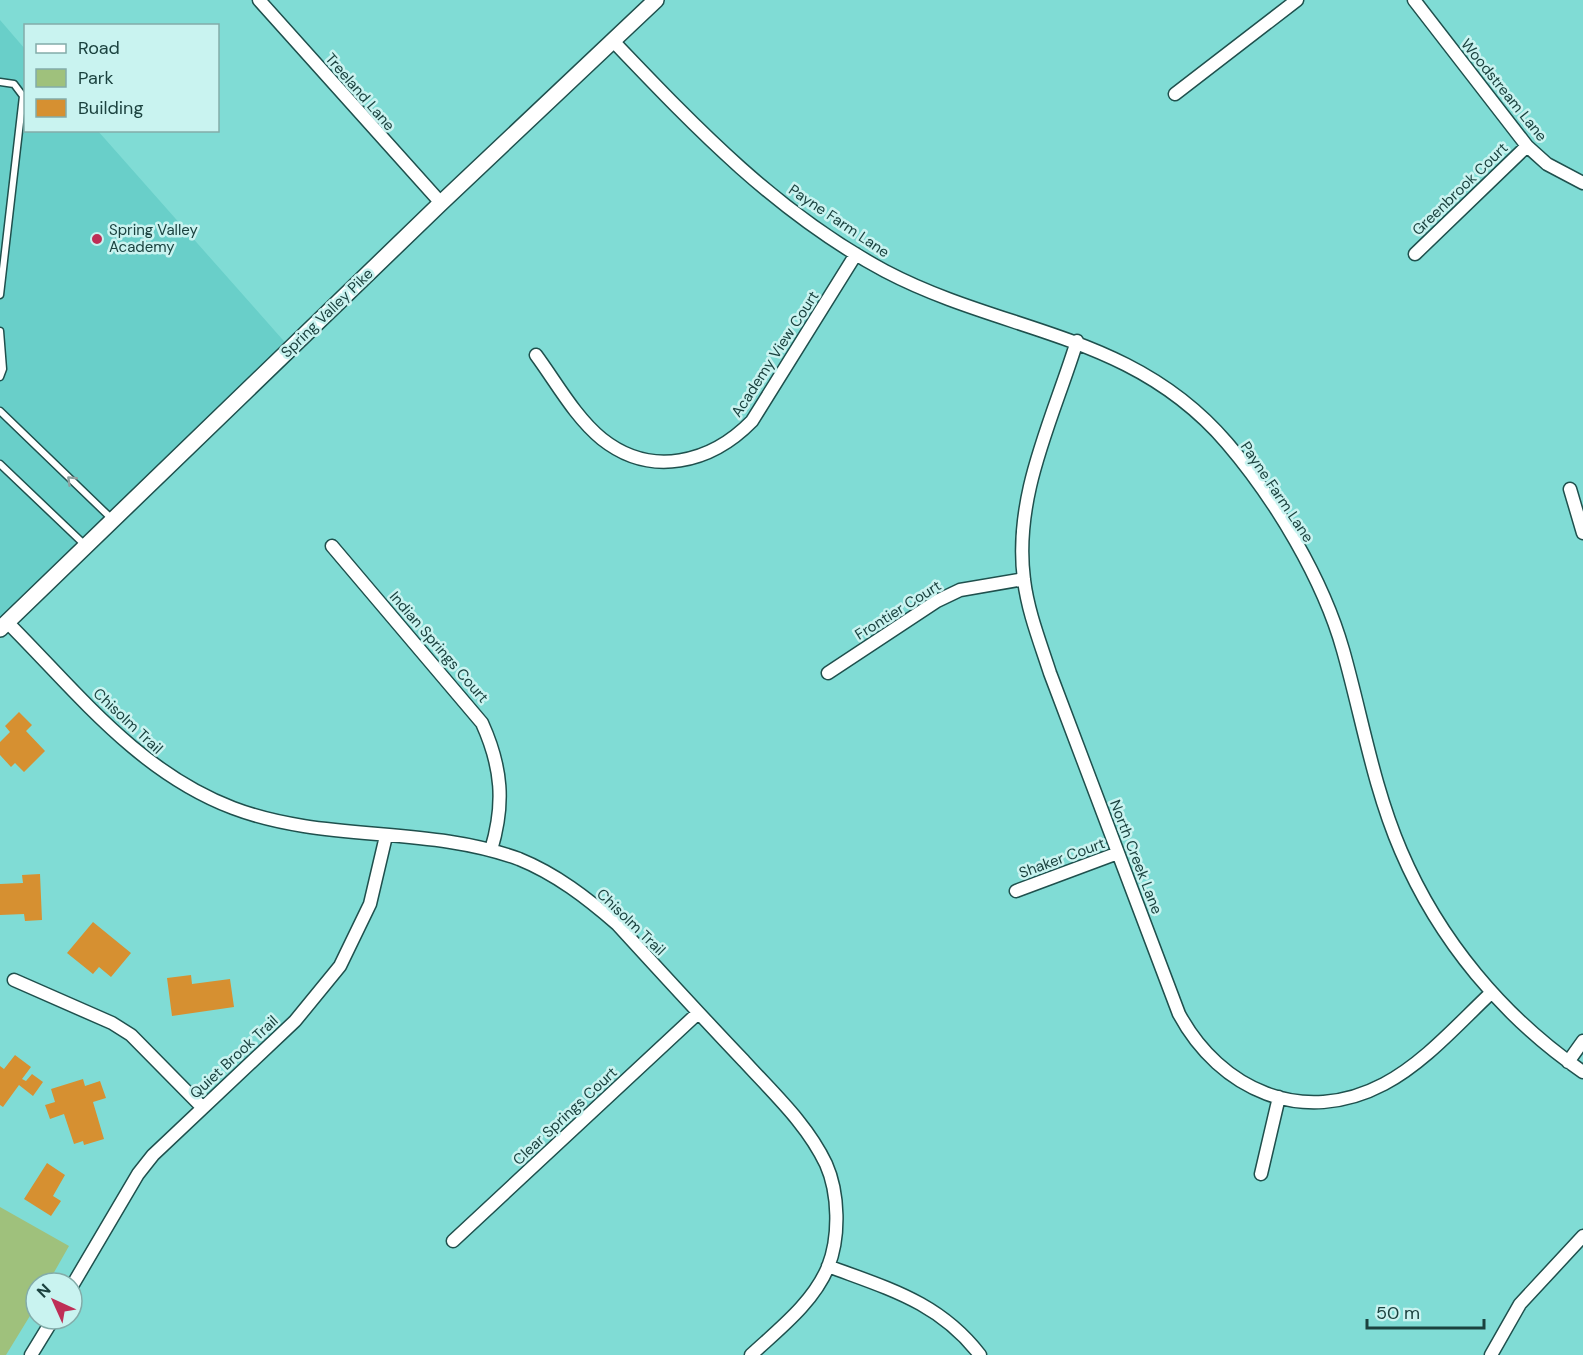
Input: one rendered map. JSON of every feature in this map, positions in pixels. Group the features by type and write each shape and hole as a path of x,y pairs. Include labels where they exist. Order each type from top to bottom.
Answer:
{"street":[{"name":"Treeland Lane","path":"259,0 441,203"},
{"name":"Spring Valley Pike","path":"3,626 441,203 656,0"},
{"path":"1175,94 1297,0"},
{"name":"Woodstream Lane","path":"1414,0 1527,146 1547,164 1583,183"},
{"name":"Payne Farm Lane","path":"613,41 709,142 739,170 856,254 923,289 1077,341 1152,379 1204,419 1227,443 1292,538 1332,618 1343,648 1376,778 1401,851 1441,927 1491,993 1536,1036 1583,1072"},
{"name":"Greenbrook Court","path":"1415,254 1527,146"},
{"name":"Academy View Court","path":"536,355 589,426 617,449 634,456 667,462 702,456 735,438 752,422 856,254"},
{"name":"North Creek Lane","path":"1077,341 1030,485 1025,515 1024,579 1033,622 1047,663 1179,1014 1191,1037 1217,1066 1240,1083 1279,1097 1323,1101 1350,1097 1386,1083 1413,1065 1491,993"},
{"path":"1570,489 1583,532"},
{"name":"Indian Springs Court","path":"332,546 482,723 493,746 502,787 498,828 491,850"},
{"name":"Frontier Court","path":"828,673 937,601 960,590 1024,579"},
{"name":"Chisolm Trail","path":"3,626 116,735 166,774 194,791 233,808 304,827 444,841 491,850 546,872 592,902 617,924 815,1141 827,1167 835,1203 835,1227 828,1266 818,1286 800,1309 751,1355"},
{"name":"Quiet Brook Trail","path":"81,1271 138,1174 202,1107 295,1021 340,966 370,904 386,836"},
{"name":"Shaker Court","path":"1016,891 1118,853"},
{"path":"14,980 112,1023 131,1035 202,1107"},
{"name":"Clear Springs Court","path":"453,1241 698,1012"},
{"path":"1568,1062 1583,1041"},
{"path":"1261,1174 1279,1097"},
{"path":"1491,1355 1520,1304 1583,1236"},
{"path":"828,1266 921,1303 950,1321 980,1355"},
{"path":"31,1355 45,1331"}],"lane":[{"path":"0,82 14,84 23,96 0,295"},
{"path":"0,330 3,369 0,377"},
{"path":"0,411 113,520"},
{"path":"0,464 86,546"}],"shaded area":[{"name":"Spring Valley Academy","path":"0,20 24,48 24,132 99,132 290,348 0,629"}],"green space":[{"path":"0,1207 69,1246 55,1271 24,1271 24,1326 6,1355 0,1355"}],"building":[{"path":"19,712 32,725 26,731 45,751 24,772 15,763 11,767 0,755 0,742 10,732 5,726"},
{"path":"40,874 42,920 25,921 24,914 0,915 0,884 23,883 22,875"},
{"path":"93,922 131,953 111,977 99,967 93,974 67,953"},
{"path":"191,975 192,984 230,979 234,1007 172,1016 167,978"},
{"path":"15,1055 31,1067 22,1079 26,1081 32,1074 43,1082 33,1096 19,1085 3,1107 0,1105 0,1066 4,1069"},
{"path":"83,1079 85,1086 100,1081 106,1098 93,1102 104,1139 84,1145 83,1141 74,1144 64,1114 50,1119 45,1105 55,1102 51,1089"},
{"path":"47,1163 65,1175 53,1196 61,1201 51,1216 24,1199"}],"place":[{"name":"Spring Valley Academy","path":"97,239"}]}
